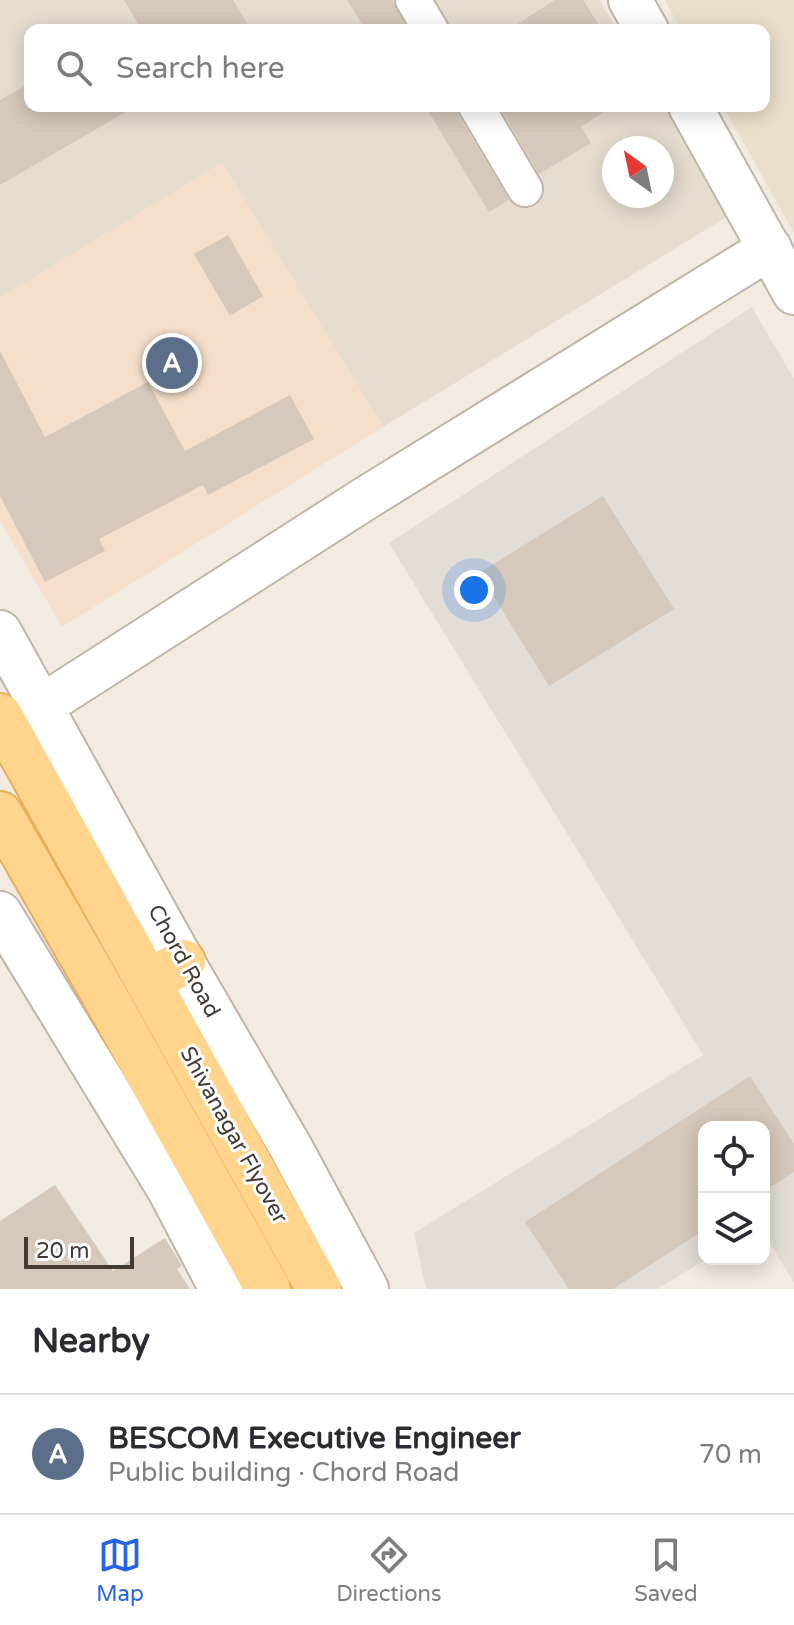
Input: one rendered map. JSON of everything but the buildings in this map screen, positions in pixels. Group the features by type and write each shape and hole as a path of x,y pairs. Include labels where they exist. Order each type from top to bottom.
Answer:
{"main road":[{"name":"Shivanagar Flyover","path":"0,716 97,890 166,972 319,1289"},
{"name":"Shivanagar Flyover","path":"0,814 268,1289"}],"street":[{"path":"413,0 427,24"},
{"path":"630,0 644,24"},
{"path":"480,112 525,189"},
{"path":"693,112 794,293"},
{"path":"43,705 378,491 770,248"},
{"name":"Chord Road","path":"0,632 43,705 166,972 290,1146 367,1289"},
{"path":"0,913 162,1178 221,1289"}],"shaded area":[{"path":"0,0 599,0 613,24 24,24 24,112 667,112 730,215 383,427 222,163 0,298"},
{"path":"665,0 794,0 794,233 726,112 770,112 770,24 678,24"},
{"path":"222,163 383,427 62,627 0,521 0,298"},
{"path":"752,307 794,379 794,1283 770,1243 770,1121 698,1121 698,1264 657,1289 426,1289 414,1233 703,1055 389,543"}],"place":[{"name":"BESCOM Executive Engineer","path":"172,363"}]}
